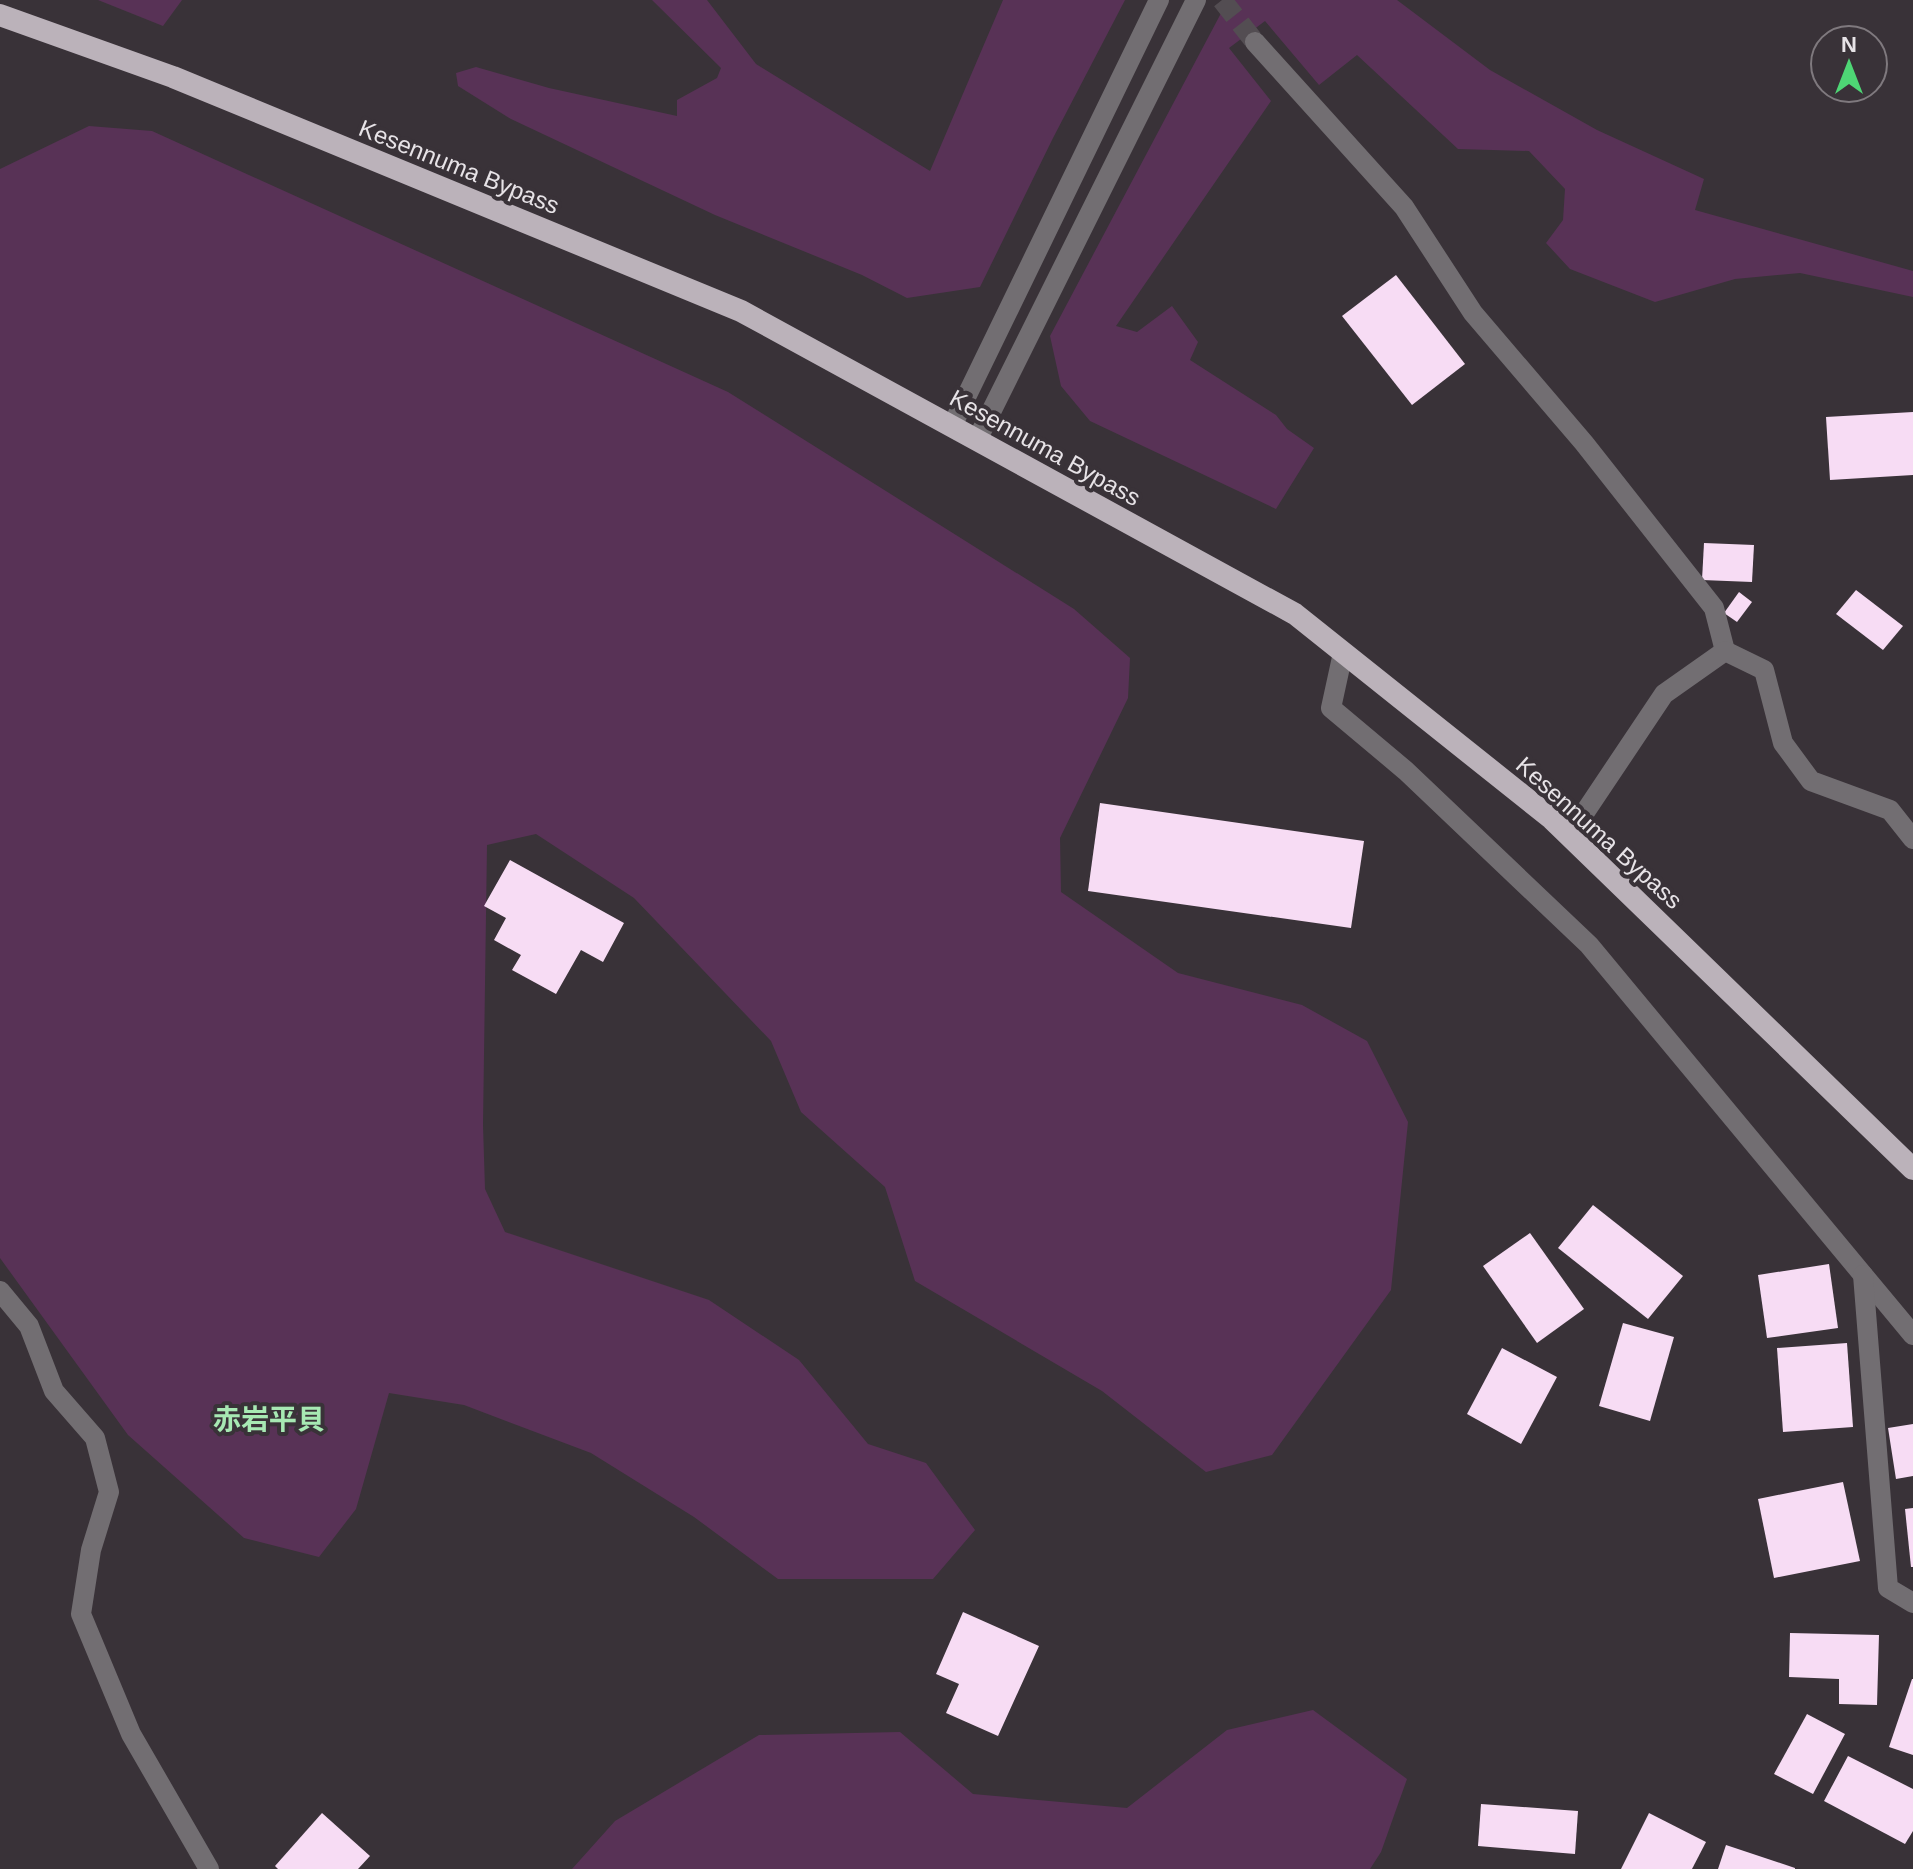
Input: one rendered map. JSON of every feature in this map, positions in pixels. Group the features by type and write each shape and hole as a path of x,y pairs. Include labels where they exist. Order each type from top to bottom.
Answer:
{"highway":[{"name":"Kesennuma Bypass","path":"0,15 173,77 741,311 1295,614 1569,836 1913,1169"}],"street":[{"path":"952,426 1159,0"},
{"path":"977,440 1196,0"},
{"path":"1255,42 1404,207 1473,313 1584,443 1714,608 1725,651 1764,670 1783,743 1811,781 1890,810 1913,839"},
{"path":"1569,836 1664,694 1725,651"},
{"path":"1343,653 1331,708 1406,771 1589,945 1913,1335"},
{"path":"1863,1275 1888,1588 1913,1603"},
{"path":"0,1291 7,1309 29,1326 54,1391 95,1438 109,1492 91,1550 81,1614 131,1734 209,1869"}],"shaded area":[{"path":"98,0 182,0 163,26"},
{"path":"652,0 707,0 756,64 930,171 1003,0 1125,0 980,287 907,298 862,275 715,215 511,119 458,86 456,73 476,67 549,88 677,116 677,100 717,78 721,68"},
{"path":"1228,0 1397,0 1490,70 1597,130 1704,179 1695,210 1913,271 1913,297 1800,273 1735,279 1655,302 1570,269 1546,243 1563,220 1565,189 1529,151 1458,149 1357,55 1319,85 1265,21 1229,48 1271,101 1116,326 1137,332 1172,306 1198,342 1190,360 1276,415 1287,429 1314,448 1276,509 1090,421 1061,386 1050,336"},
{"path":"89,126 152,131 728,392 1074,609 1130,658 1128,698 1060,838 1061,892 1178,973 1302,1005 1367,1041 1408,1122 1391,1290 1272,1455 1206,1472 1102,1391 915,1281 885,1187 801,1112 771,1041 634,898 536,834 487,845 485,1189 505,1232 709,1300 799,1360 868,1444 926,1463 975,1530 933,1579 778,1579 694,1517 591,1453 464,1405 389,1393 356,1509 319,1557 244,1538 128,1435 0,1258 0,169"},
{"path":"1313,1710 1407,1779 1381,1852 1370,1869 572,1869 615,1821 759,1735 900,1732 973,1794 1127,1808 1227,1730"}],"building":[{"path":"1396,275 1465,364 1412,405 1342,316"},
{"path":"1913,412 1913,475 1830,480 1826,417"},
{"path":"1704,543 1754,545 1752,582 1702,580"},
{"path":"1856,590 1903,626 1883,650 1836,614"},
{"path":"1739,592 1752,602 1737,622 1724,613"},
{"path":"1100,803 1364,841 1351,928 1088,891"},
{"path":"510,860 624,923 603,962 581,950 556,994 512,970 521,955 494,940 506,918 484,906"},
{"path":"1593,1205 1683,1276 1648,1319 1558,1248"},
{"path":"1530,1233 1584,1309 1537,1343 1483,1266"},
{"path":"1829,1264 1838,1328 1767,1338 1758,1275"},
{"path":"1623,1323 1674,1337 1650,1421 1599,1406"},
{"path":"1847,1343 1853,1427 1783,1432 1777,1348"},
{"path":"1502,1348 1557,1377 1521,1444 1467,1414"},
{"path":"1913,1424 1913,1476 1896,1479 1888,1428"},
{"path":"1843,1482 1860,1561 1774,1578 1758,1499"},
{"path":"1913,1508 1913,1567 1911,1567 1905,1509"},
{"path":"963,1612 1039,1646 998,1736 946,1713 959,1684 936,1674"},
{"path":"1790,1633 1879,1635 1877,1705 1839,1704 1839,1679 1789,1677"},
{"path":"1913,1679 1913,1755 1889,1747"},
{"path":"1807,1714 1845,1734 1813,1794 1774,1774"},
{"path":"1848,1756 1913,1789 1913,1831 1905,1844 1824,1801"},
{"path":"1481,1804 1578,1811 1575,1854 1478,1846"},
{"path":"322,1813 370,1856 358,1869 278,1869 275,1866"},
{"path":"1649,1813 1706,1842 1692,1869 1621,1869"},
{"path":"1726,1845 1795,1868 1795,1869 1718,1869"}],"tunnel":[{"path":"1222,0 1255,42"}],"district":[{"name":"赤岩平貝","path":"269,1419"}]}
